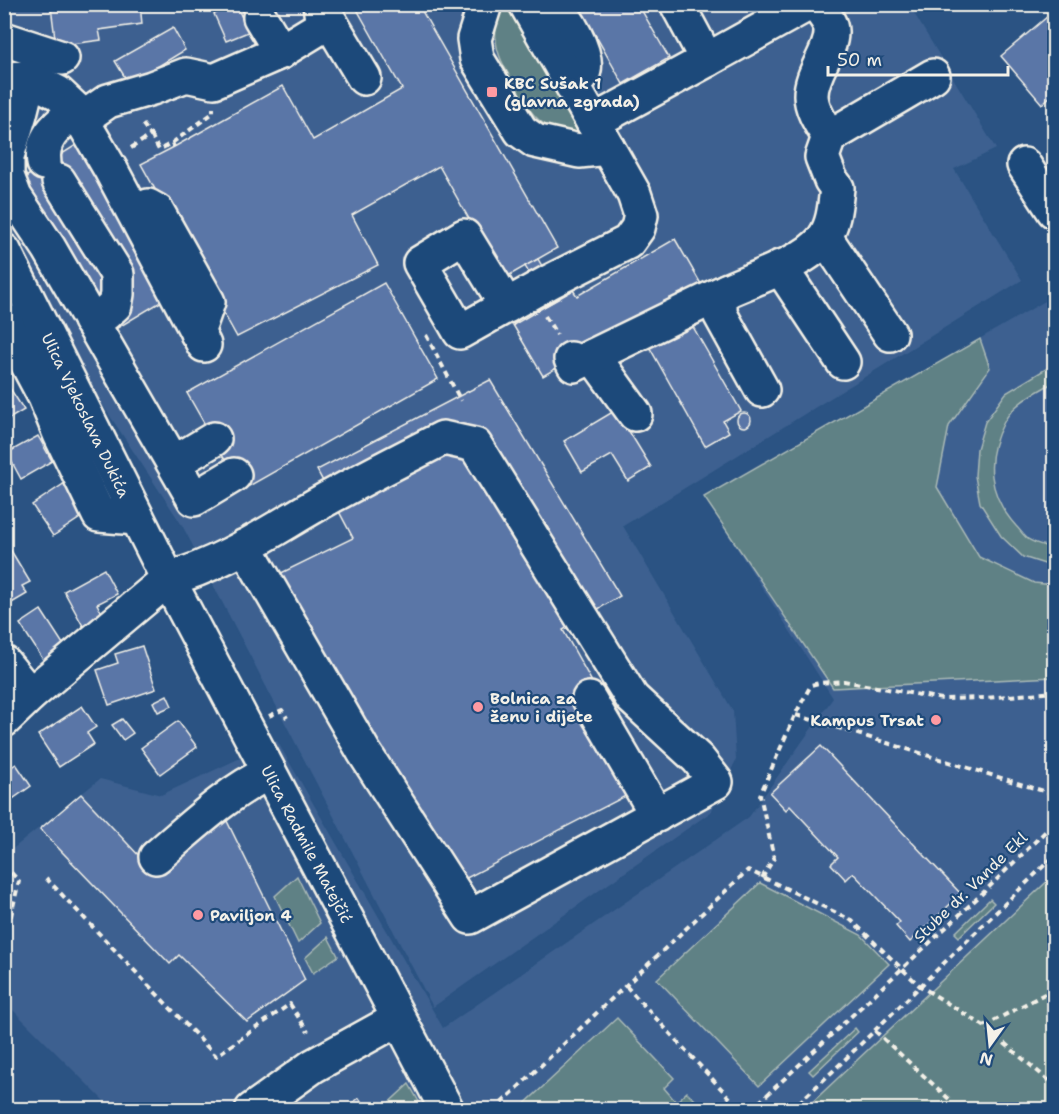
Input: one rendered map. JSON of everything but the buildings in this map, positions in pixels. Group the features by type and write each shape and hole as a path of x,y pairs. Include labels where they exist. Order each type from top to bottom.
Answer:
{"street":[{"path":"485,4 474,39 477,59 521,131 536,141 579,151 707,60 808,4"},
{"path":"816,4 827,20 831,33 813,83 811,97 815,111 829,138"},
{"path":"90,321 105,314 115,305 117,274 52,172 43,152 46,141 54,130 79,114 108,101 186,75 214,81 281,51 319,28 322,20 321,6"},
{"path":"321,6 364,78"},
{"path":"519,299 628,242 638,228 641,215 639,205 572,84 537,6"},
{"path":"675,6 707,60"},
{"path":"260,17 281,51"},
{"path":"4,39 62,58"},
{"path":"635,414 582,358 811,252 825,237 835,213 837,188 831,180 822,157 829,138 933,76"},
{"path":"200,339 79,114 58,93 16,79 7,156 7,176 15,196 55,245 90,321 194,499 234,475"},
{"path":"1024,165 1054,211"},
{"path":"825,237 890,334"},
{"name":"Ulica Vjekoslava Dukića","path":"4,250 168,579"},
{"path":"780,267 843,362"},
{"path":"726,291 720,298 720,314 762,390"},
{"path":"4,320 45,397 99,515 137,518"},
{"path":"4,720 30,695 168,579 186,574 245,546 331,496 443,438 475,445 632,698 698,759 716,782 470,917 364,752 245,546"},
{"path":"174,463 214,439"},
{"name":"Ulica Radmile Matejčić","path":"168,579 447,1110"},
{"path":"4,663 30,695"},
{"path":"589,699 657,816"},
{"path":"156,857 192,826 254,780 269,773"},
{"path":"252,1110 313,1065 398,1019"}],"path":[{"path":"151,135 159,150 173,145 213,113 214,81"},
{"path":"131,148 145,139"},
{"path":"519,299 582,358"},
{"path":"429,340 460,401"},
{"path":"762,878 774,858 760,795 795,715 811,686 844,681 942,699 1054,692"},
{"path":"795,715 1050,793 1054,797"},
{"name":"Stube dr. Vande Ekl","path":"751,1110 987,890 1054,823"},
{"path":"791,1110 1054,856"},
{"path":"4,865 19,881 4,946"},
{"path":"494,1110 748,870 851,920 920,986 984,1026 1054,1085"},
{"path":"46,878 216,1056 290,1004 308,1032"},
{"path":"626,986 741,1110"},
{"path":"984,1026 1054,989"},
{"path":"875,1030 950,1099"}],"shaded area":[{"path":"4,5 909,5 996,149 954,169 1022,280 623,526 733,711 736,760 711,812 433,1007 182,525 5,257"},
{"name":"Kampus Trsat","path":"1054,296 1054,1109 112,1109 5,1002 5,855 100,779 161,795 277,741 443,1028 749,817 833,698 704,497"}],"green space":[{"path":"505,5 509,5 581,133 556,131 547,126 532,113 520,94 498,52 496,26"},
{"path":"980,339 990,368 949,426 937,487 979,557 1034,583 1054,585 1054,677 833,688 704,497"},
{"path":"1054,364 1054,382 1026,399 1008,415 1004,422 994,450 992,476 999,502 1016,526 1028,539 1054,549 1054,567 1023,557 1001,536 980,503 975,476 977,449 985,422 1006,393"},
{"path":"1054,875 1054,1109 805,1109"},
{"path":"297,876 320,923 298,943 275,896"},
{"path":"760,883 861,935 889,964 759,1086 657,979"},
{"path":"990,899 994,903 959,937 955,933"},
{"path":"328,937 338,956 313,973 305,958"},
{"path":"617,1018 674,1078 664,1088 676,1102 687,1092 704,1109 519,1109"},
{"path":"855,1028 858,1032 813,1075 809,1071"},
{"path":"409,1084 423,1109 382,1109"}],"place":[{"name":"KBC Sušak 1 (glavna zgrada)","path":"492,92"},
{"name":"Bolnica za ženu i dijete","path":"478,707"},
{"name":"Kampus Trsat","path":"936,720"},
{"name":"Paviljon 4","path":"198,915"}]}
